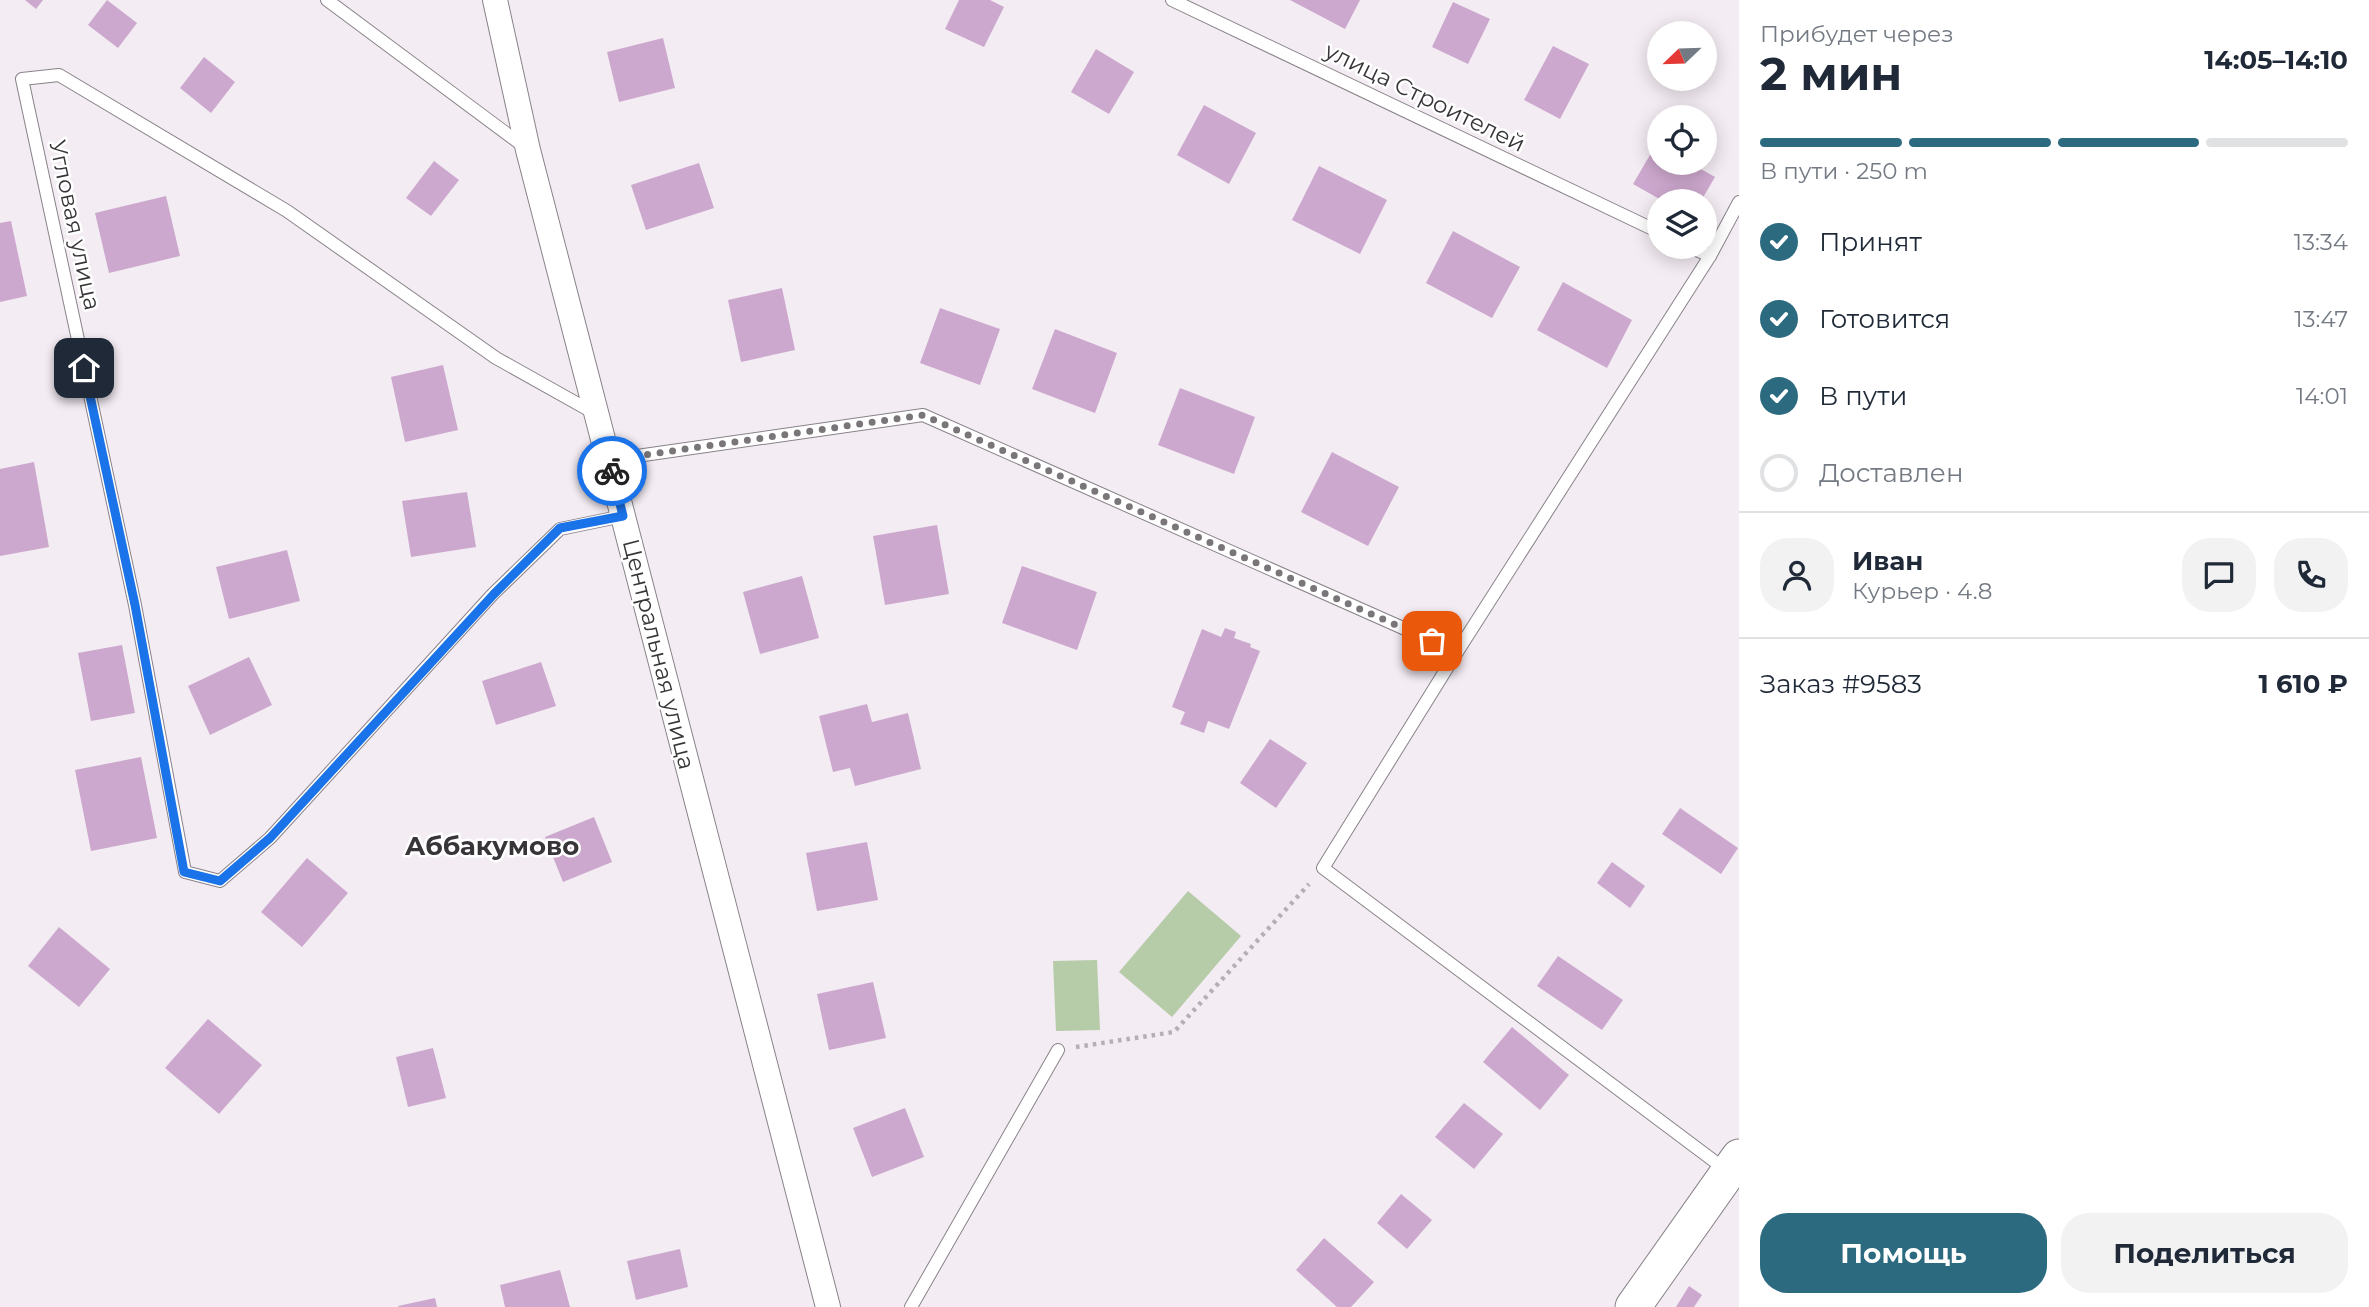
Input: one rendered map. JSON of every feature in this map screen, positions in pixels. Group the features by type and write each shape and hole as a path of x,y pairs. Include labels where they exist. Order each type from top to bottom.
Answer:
{"main road":[{"path":"1633,1307 1734,1164"}],"street":[{"name":"Центральная улица","path":"495,0 528,150 828,1307"}],"lane":[{"path":"327,0 528,150"},
{"name":"улица Строителей","path":"1172,0 1647,226"},
{"name":"Угловая улица","path":"596,414 496,358 288,211 59,75 22,79 135,605 184,872 220,881 270,838 494,594 560,528 623,516"},
{"path":"1717,243 1739,202"},
{"path":"1708,259 1457,652 1323,868 1734,1164"},
{"path":"609,460 923,415 1457,652"},
{"path":"911,1307 1058,1050"}],"path":[{"path":"1058,1050 1174,1032 1323,868"}],"green space":[{"path":"1188,891 1241,936 1172,1017 1119,972"},
{"path":"1097,960 1100,1030 1056,1031 1053,961"}],"building":[{"path":"25,0 43,0 36,9"},
{"path":"107,0 137,23 118,48 88,25"},
{"path":"959,0 990,0 1004,7 984,47 945,29"},
{"path":"1290,0 1360,0 1345,29"},
{"path":"1453,2 1490,19 1468,64 1432,47"},
{"path":"663,38 675,88 619,102 607,52"},
{"path":"1553,46 1589,64 1560,119 1524,100"},
{"path":"1096,49 1134,72 1109,114 1071,92"},
{"path":"204,57 235,82 211,113 180,88"},
{"path":"1204,105 1256,133 1229,184 1177,155"},
{"path":"1647,160 1647,175 1715,177 1708,189 1647,189 1647,192 1633,184"},
{"path":"434,161 459,180 431,216 406,198"},
{"path":"699,163 714,208 646,230 631,185"},
{"path":"1319,166 1387,200 1360,254 1292,220"},
{"path":"166,196 180,256 109,273 95,213"},
{"path":"11,221 27,296 0,302 0,223"},
{"path":"1453,231 1520,267 1492,318 1426,283"},
{"path":"1563,282 1632,320 1607,368 1537,330"},
{"path":"782,288 795,350 741,362 728,300"},
{"path":"940,308 1000,329 980,385 920,363"},
{"path":"1055,329 1117,353 1095,413 1032,389"},
{"path":"443,365 458,430 405,442 391,377"},
{"path":"1180,388 1255,417 1234,474 1158,445"},
{"path":"1332,452 1399,487 1368,546 1301,512"},
{"path":"34,462 49,547 0,556 0,469"},
{"path":"467,492 476,547 411,557 402,501"},
{"path":"937,525 949,594 885,605 873,536"},
{"path":"287,550 300,601 229,619 216,567"},
{"path":"1022,566 1097,592 1077,650 1002,623"},
{"path":"802,576 819,638 760,654 743,592"},
{"path":"1225,628 1236,632 1234,638 1251,644 1250,647 1260,651 1229,729 1208,721 1204,733 1180,724 1185,712 1172,707 1202,629 1221,637"},
{"path":"122,645 135,713 91,721 78,653"},
{"path":"249,657 272,705 210,735 188,686"},
{"path":"541,662 556,706 496,725 482,681"},
{"path":"867,704 872,722 908,713 921,769 855,786 850,768 833,772 819,716"},
{"path":"1270,739 1307,763 1276,808 1240,783"},
{"path":"141,757 157,838 91,851 75,770"},
{"path":"1680,808 1738,848 1721,874 1662,834"},
{"path":"594,817 612,862 563,882 545,837"},
{"path":"867,842 878,900 817,911 806,853"},
{"path":"307,858 348,893 302,947 261,912"},
{"path":"1612,862 1645,886 1630,908 1597,883"},
{"path":"59,927 110,969 79,1007 28,966"},
{"path":"1558,956 1623,1000 1602,1030 1537,986"},
{"path":"873,982 886,1038 829,1050 817,994"},
{"path":"208,1019 262,1065 219,1114 165,1068"},
{"path":"1512,1027 1569,1075 1540,1110 1483,1062"},
{"path":"433,1048 446,1098 408,1107 396,1057"},
{"path":"1464,1103 1503,1134 1474,1169 1435,1137"},
{"path":"905,1108 924,1157 872,1177 853,1128"},
{"path":"1401,1194 1432,1220 1407,1249 1377,1223"},
{"path":"1324,1238 1374,1282 1351,1307 1337,1307 1296,1270"},
{"path":"680,1249 688,1287 636,1300 627,1261"},
{"path":"560,1270 570,1307 505,1307 500,1285"},
{"path":"1689,1286 1702,1295 1694,1307 1676,1307"},
{"path":"435,1298 437,1307 398,1306"}],"way so far":[{"path":"612,471 609,460 923,415 1432,641"}],"district":[{"name":"Аббакумово","path":"492,846"}],"route":[{"path":"84,368 135,605 184,872 220,881 270,838 494,594 560,528 623,516 612,471"}]}
